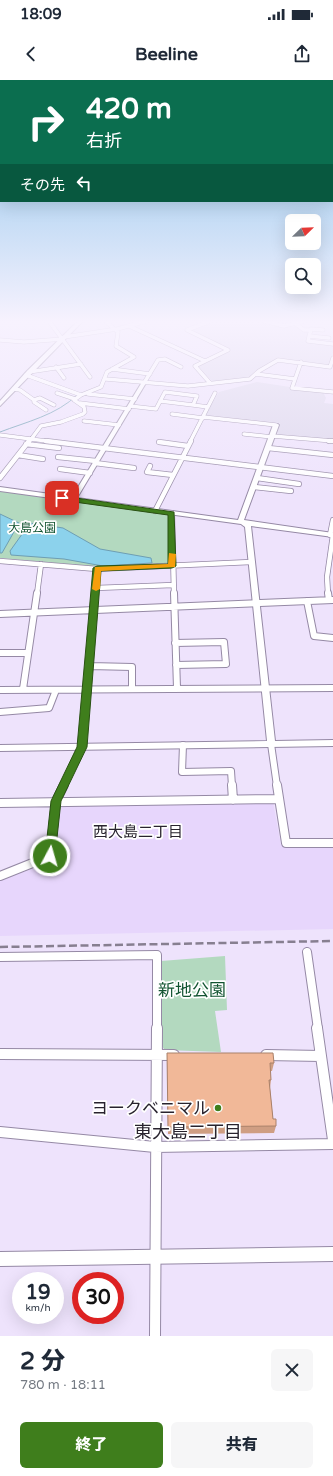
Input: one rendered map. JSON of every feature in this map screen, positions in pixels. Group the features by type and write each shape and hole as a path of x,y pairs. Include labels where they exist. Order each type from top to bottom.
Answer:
{"street":[{"path":"0,404 22,380"},
{"path":"45,380 82,394 135,399"},
{"path":"75,399 82,394 101,387 106,380"},
{"path":"112,380 188,386 244,380"},
{"path":"73,500 146,380"},
{"path":"207,380 210,383"},
{"path":"295,380 292,388 333,392"},
{"path":"14,389 20,390 46,410"},
{"path":"78,403 156,409 165,392 197,396 193,405"},
{"path":"0,478 41,426 61,422 85,412 84,407 75,399 57,393"},
{"path":"155,511 215,393"},
{"path":"34,400 40,398 54,405"},
{"path":"160,402 208,407"},
{"path":"172,414 276,425 241,521 248,526 278,800 286,843 333,843"},
{"path":"84,421 119,425"},
{"path":"244,434 333,441"},
{"path":"0,435 32,437 333,476"},
{"path":"159,442 188,446"},
{"path":"26,444 59,448"},
{"path":"268,448 333,455"},
{"path":"18,455 42,459"},
{"path":"58,457 134,468"},
{"path":"150,466 148,472 173,475"},
{"path":"60,469 90,473"},
{"path":"0,470 6,470"},
{"path":"257,478 298,484"},
{"path":"254,487 291,491"},
{"path":"0,489 332,535"},
{"path":"172,513 172,566 177,688"},
{"path":"0,614 331,600 327,577 333,520"},
{"path":"0,561 97,568 251,562"},
{"path":"23,689 41,564"},
{"path":"0,876 50,856 56,801 82,747 90,666 97,568"},
{"path":"96,588 173,585"},
{"path":"307,601 314,636 333,638"},
{"path":"176,642 224,642 226,664 176,665"},
{"path":"0,653 28,653"},
{"path":"90,666 132,667 132,689"},
{"path":"0,690 333,688"},
{"path":"0,712 49,708 56,690"},
{"path":"0,748 333,742"},
{"path":"182,745 182,772 231,771 233,800"},
{"path":"0,803 56,801 278,800"},
{"path":"307,952 333,1140"},
{"path":"0,957 157,955 154,1258 155,1336"},
{"path":"0,1054 186,1055"},
{"path":"255,1055 321,1056"},
{"path":"0,1132 155,1147 333,1144"},
{"path":"0,1259 154,1258 333,1254"}],"shaded area":[{"path":"211,380 229,380 212,381"},
{"path":"257,382 323,392 326,398 324,403 333,404 333,440 277,435 280,423 205,415 219,392"},
{"path":"273,802 281,845 333,846 333,929 0,936 0,881 54,860 60,808 69,805"}],"green space":[{"name":"大島公園","path":"0,491 169,515 169,564 100,567 0,558"},
{"name":"新地公園","path":"225,956 227,1010 215,1011 221,1052 165,1050 160,1044 161,961"}],"water":[{"path":"0,514 19,523 2,553 0,553"},
{"path":"30,523 63,528 100,549 151,558 152,563 103,566 64,559 11,555 10,551"}],"building":[{"name":"ヨークベニマル","path":"167,1053 273,1053 274,1063 270,1063 271,1080 269,1080 273,1119 276,1119 276,1126 168,1127"}],"waterway":[{"path":"0,432 51,413 69,402 77,395"}],"railway":[{"path":"0,947 333,941"}],"slow traffic":[{"path":"96,589 97,568 172,566 172,554"}],"place":[{"name":"ヨークベニマル","path":"218,1108"}],"district":[{"name":"西大島二丁目","path":"138,832"},
{"name":"東大島二丁目","path":"188,1132"}],"route":[{"path":"50,856 56,801 82,747 97,568 172,566 172,513 62,498"}]}
